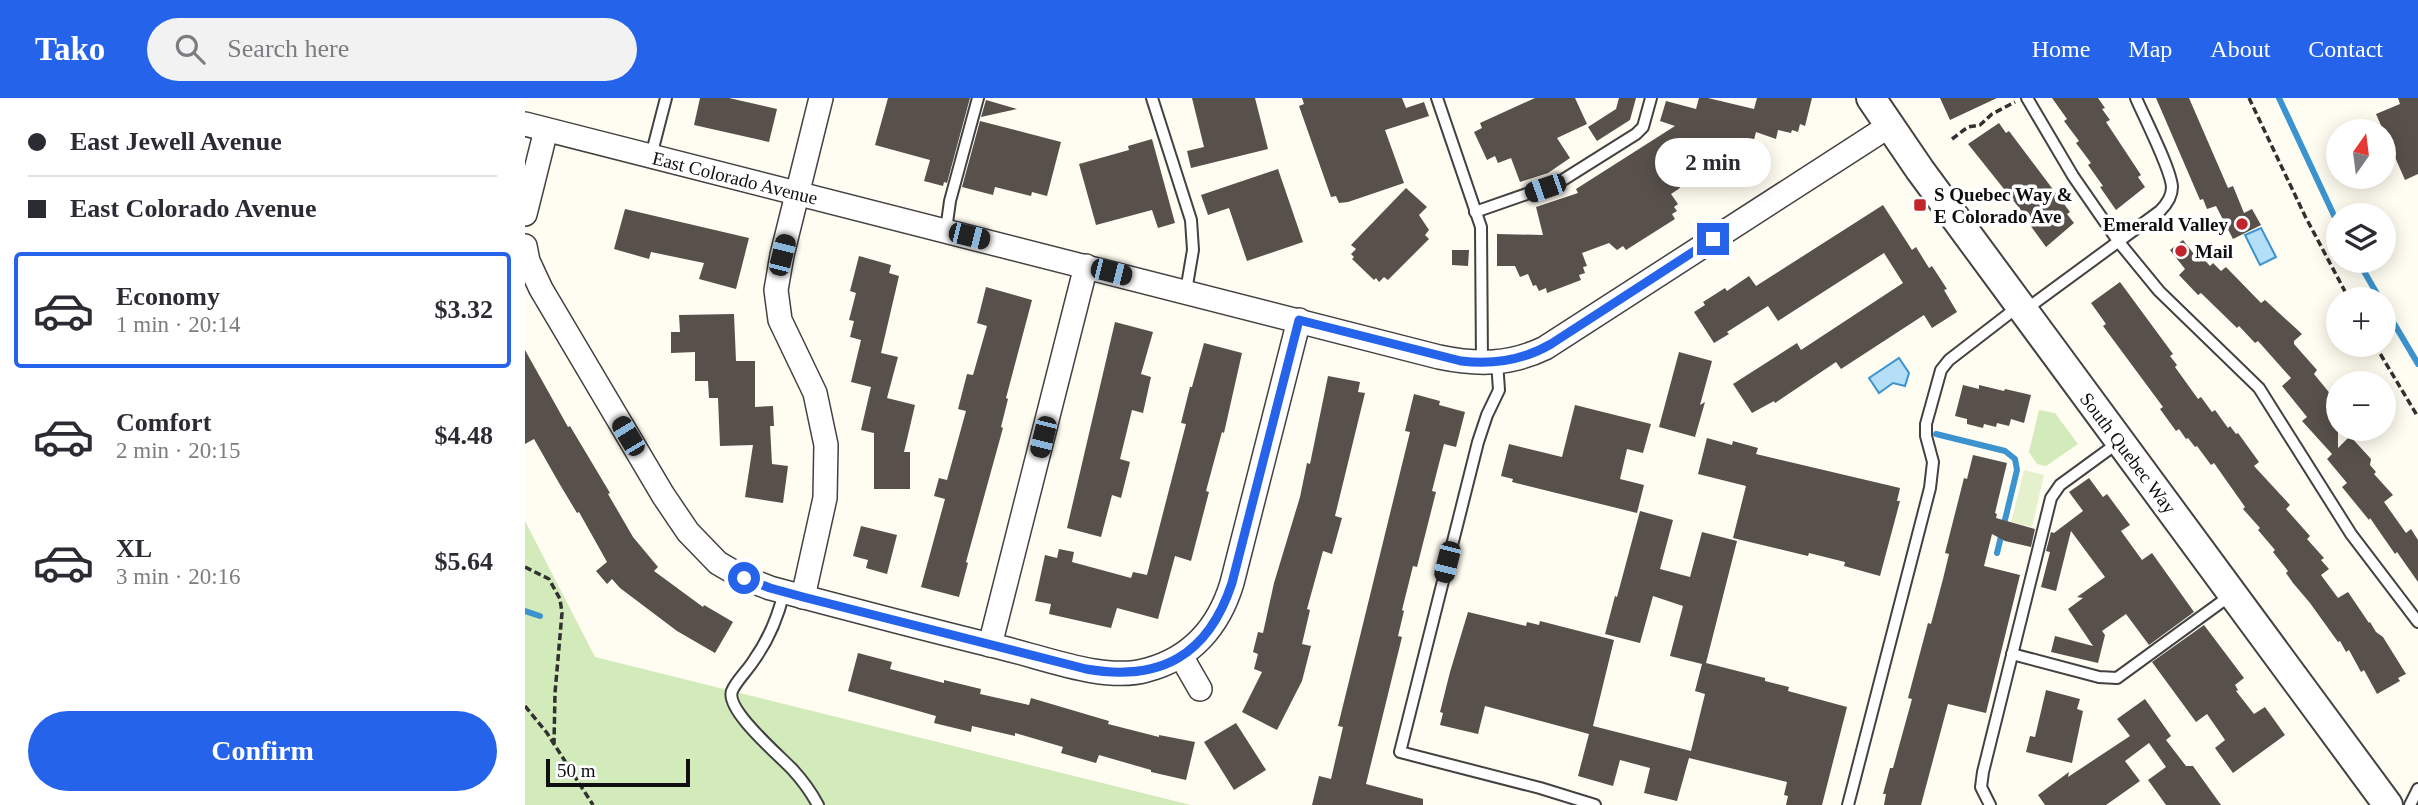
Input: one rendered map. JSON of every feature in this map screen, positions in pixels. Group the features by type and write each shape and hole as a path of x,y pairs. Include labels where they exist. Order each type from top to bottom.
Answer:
{"street":[{"path":"794,594 823,510 827,460 818,404 811,381 780,320 776,301 779,268 821,98"},
{"name":"South Quebec Way","path":"1871,98 2021,309 2388,805"},
{"name":"East Colorado Avenue","path":"536,127 1439,357 1489,363 1528,356 1551,344 1889,126"},
{"path":"525,214 536,127"},
{"path":"525,246 528,261 541,289 663,495 688,532 718,562 757,584 1086,669 1118,674 1149,670 1181,656 1207,633 1223,610 1299,320"},
{"path":"990,645 1086,266"},
{"path":"1181,656 1200,689"}],"lane":[{"path":"651,156 666,98"},
{"path":"946,230 950,201 978,98"},
{"path":"1152,98 1191,220 1192,258 1186,291"},
{"path":"1437,98 1481,227 1489,363 1498,392 1486,415 1478,442 1400,752 1595,805"},
{"path":"1475,212 1558,183 1636,134 1643,127 1651,98"},
{"path":"2025,98 2073,176 2118,241 2165,297 2259,388 2359,546 2418,622"},
{"path":"1849,805 1930,488 1933,462 1926,426 1938,377 1949,360 2165,206 2172,191 2170,176 2136,98"},
{"path":"1990,805 1983,793 1982,779 2053,494 2060,485 2120,442"},
{"path":"2012,654 2099,677 2117,678 2232,593"},
{"path":"794,594 732,691 732,698 734,706 752,729 808,787 818,805"},
{"path":"2410,805 2418,789"}],"path":[{"path":"1952,139 1968,127 1980,125 1993,114 2025,98"},
{"path":"2249,98 2305,216 2343,287"},
{"path":"2382,357 2418,417"},
{"path":"525,568 549,579 560,599 562,613 554,743"},
{"path":"525,706 554,743 593,805"}],"green space":[{"path":"2039,410 2055,413 2078,444 2046,466 2037,464 2029,452"},
{"path":"2024,470 2044,475 2032,527 2011,522"},
{"path":"525,521 595,657 1191,805 525,805"}],"water":[{"path":"2261,228 2276,257 2260,265 2245,235"},
{"path":"1899,358 1909,373 1905,386 1893,383 1879,393 1869,378"}],"building":[{"path":"700,98 729,98 777,109 769,142 694,125"},
{"path":"888,98 970,98 947,183 944,182 943,186 924,181 930,160 875,145"},
{"path":"1192,98 1255,98 1268,149 1191,168 1187,151 1204,147"},
{"path":"1302,98 1402,98 1406,108 1424,102 1429,116 1385,130 1404,183 1348,202 1339,203 1336,196 1331,197 1299,106 1304,104"},
{"path":"1535,98 1575,98 1587,124 1557,138 1570,158 1548,173 1520,182 1511,158 1498,163 1495,156 1487,160 1474,132 1482,128 1480,123"},
{"path":"1619,98 1636,98 1630,120 1597,141 1588,127 1616,109"},
{"path":"1699,98 1754,109 1757,98 1812,98 1805,126 1800,124 1798,132 1778,130 1776,139 1756,132 1748,162 1739,159 1736,172 1732,171 1730,177 1724,176 1723,181 1666,168 1680,188 1671,194 1678,204 1674,207 1677,211 1672,214 1675,219 1626,250 1623,246 1617,250 1609,243 1582,253 1587,266 1583,267 1585,273 1579,275 1581,280 1547,293 1546,288 1539,291 1536,285 1533,286 1528,274 1520,277 1515,266 1497,266 1497,234 1543,235 1536,207 1578,193 1576,189 1675,126 1660,121 1666,101 1696,109"},
{"path":"1940,98 1997,98 1950,120"},
{"path":"2052,98 2098,98 2105,108 2102,109 2110,120 2106,122 2141,175 2138,177 2145,187 2116,210 2088,165 2091,163 2076,143 2079,141 2064,121 2067,119"},
{"path":"2156,98 2189,98 2228,188 2233,186 2244,213 2252,209 2261,225 2233,239 2216,206 2207,209 2203,199 2200,200"},
{"path":"2398,98 2418,98 2418,174 2405,180 2396,160 2396,119 2378,119 2376,114 2400,104"},
{"path":"986,100 1017,109 981,117"},
{"path":"980,121 1061,142 1047,196 1032,192 1031,196 995,187 993,195 962,187"},
{"path":"1999,123 2006,133 2009,131 2070,212 2067,214 2074,223 2046,247 2030,225 2032,224 1968,144"},
{"path":"1152,139 1175,223 1158,228 1152,210 1096,225 1079,164 1129,150 1128,146"},
{"path":"1278,169 1303,242 1247,261 1229,208 1208,215 1201,195"},
{"path":"1406,188 1427,207 1419,215 1429,230 1425,235 1429,239 1388,280 1384,277 1379,282 1352,259 1354,257 1351,254 1356,249 1351,245"},
{"path":"1883,205 1912,250 1916,247 1929,268 1932,266 1947,289 1944,290 1957,312 1932,328 1924,315 1841,369 1836,362 1775,403 1774,401 1752,413 1733,384 1797,343 1801,350 1903,283 1884,253 1778,321 1768,306 1714,343 1694,312 1705,305 1703,302 1725,288 1727,291 1749,276 1756,286"},
{"path":"625,209 749,238 736,289 699,279 704,263 651,252 649,259 614,249"},
{"path":"2183,240 2197,258 2200,255 2210,266 2213,263 2221,271 2226,267 2261,303 2265,300 2302,334 2294,344 2317,370 2314,374 2326,389 2326,441 2338,441 2338,448 2345,441 2355,441 2371,459 2370,465 2376,472 2374,474 2393,495 2384,502 2406,533 2411,529 2418,540 2418,582 2370,518 2369,520 2342,487 2347,483 2327,459 2332,454 2302,421 2307,417 2282,386 2291,378 2258,341 2255,343 2239,326 2237,328 2179,275 2185,269 2170,250"},
{"path":"1452,250 1469,250 1468,266 1452,265"},
{"path":"859,256 891,265 889,273 899,276 881,353 898,357 887,398 915,405 904,452 910,452 910,489 874,489 874,433 861,430 871,387 851,382 861,340 850,337 854,321 849,320 856,293 850,291"},
{"path":"2120,282 2173,354 2170,356 2177,365 2175,367 2198,399 2201,397 2228,428 2230,426 2238,433 2259,462 2254,466 2290,505 2286,509 2310,536 2307,539 2324,558 2321,560 2329,569 2321,575 2338,598 2348,592 2376,632 2383,637 2406,674 2398,678 2400,681 2377,694 2349,650 2346,652 2293,583 2286,573 2288,571 2273,552 2275,550 2243,509 2245,507 2214,463 2211,465 2197,446 2186,439 2179,429 2176,431 2160,409 2163,407 2103,326 2106,324 2091,303"},
{"path":"986,287 1032,300 1006,398 1003,428 959,597 921,587 945,499 934,496 939,478 947,480 966,411 958,409 967,374 973,375 987,326 977,323"},
{"path":"734,314 736,361 755,361 755,407 773,406 774,426 770,426 772,464 788,466 783,503 745,497 753,445 720,446 718,398 709,398 708,381 695,381 695,352 671,353 671,332 680,332 679,315"},
{"path":"1115,322 1153,332 1141,374 1151,377 1143,413 1132,410 1120,459 1130,462 1121,498 1112,495 1101,537 1067,528"},
{"path":"1204,343 1242,353 1224,433 1222,432 1206,491 1209,492 1191,561 1175,556 1158,619 1117,608 1111,628 1049,614 1051,604 1035,601 1045,555 1057,558 1059,549 1074,552 1072,562 1131,578 1133,572 1147,575 1186,424 1181,423"},
{"path":"525,350 633,537 658,567 654,571 703,607 704,605 733,622 715,653 677,631 612,579 607,584 596,571 607,562 534,439 525,444"},
{"path":"1679,352 1712,361 1700,405 1705,402 1695,437 1659,427"},
{"path":"1328,376 1360,382 1358,392 1365,393 1335,516 1342,518 1332,554 1323,551 1307,609 1310,610 1302,644 1311,646 1302,681 1277,730 1242,712 1262,672 1254,669 1258,654 1253,652 1258,632 1263,633 1307,463 1310,464"},
{"path":"1963,385 1979,389 1979,385 2031,395 2024,423 2011,419 2009,426 1984,424 1983,428 1967,424 1967,419 1955,416"},
{"path":"1414,394 1465,412 1456,447 1444,444 1432,491 1436,492 1417,567 1413,566 1402,610 1404,611 1398,636 1402,637 1366,784 1423,799 1423,805 1312,805 1319,776 1331,779 1343,727 1338,726 1410,432 1405,431"},
{"path":"1575,405 1651,424 1643,453 1627,449 1620,479 1644,485 1637,513 1512,482 1513,479 1501,476 1509,444 1562,457"},
{"path":"1707,438 1732,445 1733,441 1758,448 1756,454 1900,488 1897,501 1900,501 1880,576 1844,566 1845,562 1733,538 1746,486 1698,474"},
{"path":"1973,455 2007,463 1996,518 2035,529 2031,547 2005,541 1992,534 1984,566 2020,575 1986,713 1948,704 1921,805 1884,805 1886,794 1883,794 1912,699 1908,698 1928,623 1931,624 1949,554 1945,553 1964,478 1967,479"},
{"path":"2089,478 2103,497 2107,494 2130,525 2121,531 2142,560 2152,553 2194,612 2149,645 2126,614 2102,631 2105,635 2098,663 2051,652 2055,636 2093,646 2068,609 2083,598 2077,597 2105,577 2071,531 2056,591 2041,587 2050,552 2046,551 2051,532 2054,533 2083,511 2069,492"},
{"path":"1640,511 1673,520 1660,569 1690,577 1702,532 1737,541 1706,663 1765,678 1765,681 1789,687 1788,691 1847,707 1822,805 1786,805 1788,796 1784,795 1787,782 1689,758 1677,801 1644,793 1650,768 1620,760 1613,786 1578,776 1589,734 1485,706 1478,734 1440,725 1443,713 1440,712 1468,612 1526,626 1527,622 1539,625 1540,621 1614,640 1593,726 1691,751 1705,694 1695,691 1702,664 1670,656 1683,606 1653,596 1640,643 1605,634"},
{"path":"861,526 897,535 887,574 866,568 868,560 853,556"},
{"path":"2204,625 2244,678 2235,685 2238,690 2236,691 2254,714 2265,707 2285,735 2233,773 2215,748 2225,740 2207,714 2196,722 2152,662"},
{"path":"858,653 892,662 890,669 981,689 980,694 1029,705 1031,698 1109,721 1108,724 1159,737 1195,742 1186,780 1099,755 1096,763 1061,753 1063,747 1015,733 1015,736 972,726 971,732 934,723 936,716 848,691"},
{"path":"2046,690 2080,699 2077,709 2083,711 2072,763 2026,752 2030,736 2035,737"},
{"path":"2145,699 2171,736 2166,740 2186,766 2193,766 2221,805 2166,805 2148,780 2166,767 2149,743 2125,761 2140,781 2106,805 2045,805 2038,795 2069,772 2068,777 2130,736 2117,719"},
{"path":"1236,723 1266,770 1234,790 1204,742"}],"waterway":[{"path":"2279,98 2328,203"},
{"path":"2365,273 2373,287"},
{"path":"2396,327 2418,364"},
{"path":"1936,434 2005,451 2015,459 2017,470 1997,553"},
{"path":"525,611 540,616"}],"place":[{"name":"S Quebec Way & E Colorado Ave","path":"1920,205"},
{"name":"Emerald Valley","path":"2242,224"},
{"name":"Mail","path":"2181,251"}],"route":[{"path":"744,578 803,597 1086,669 1118,674 1149,670 1188,652 1207,633 1223,610 1299,320 1439,357 1482,363 1511,361 1551,344 1713,239"}]}
